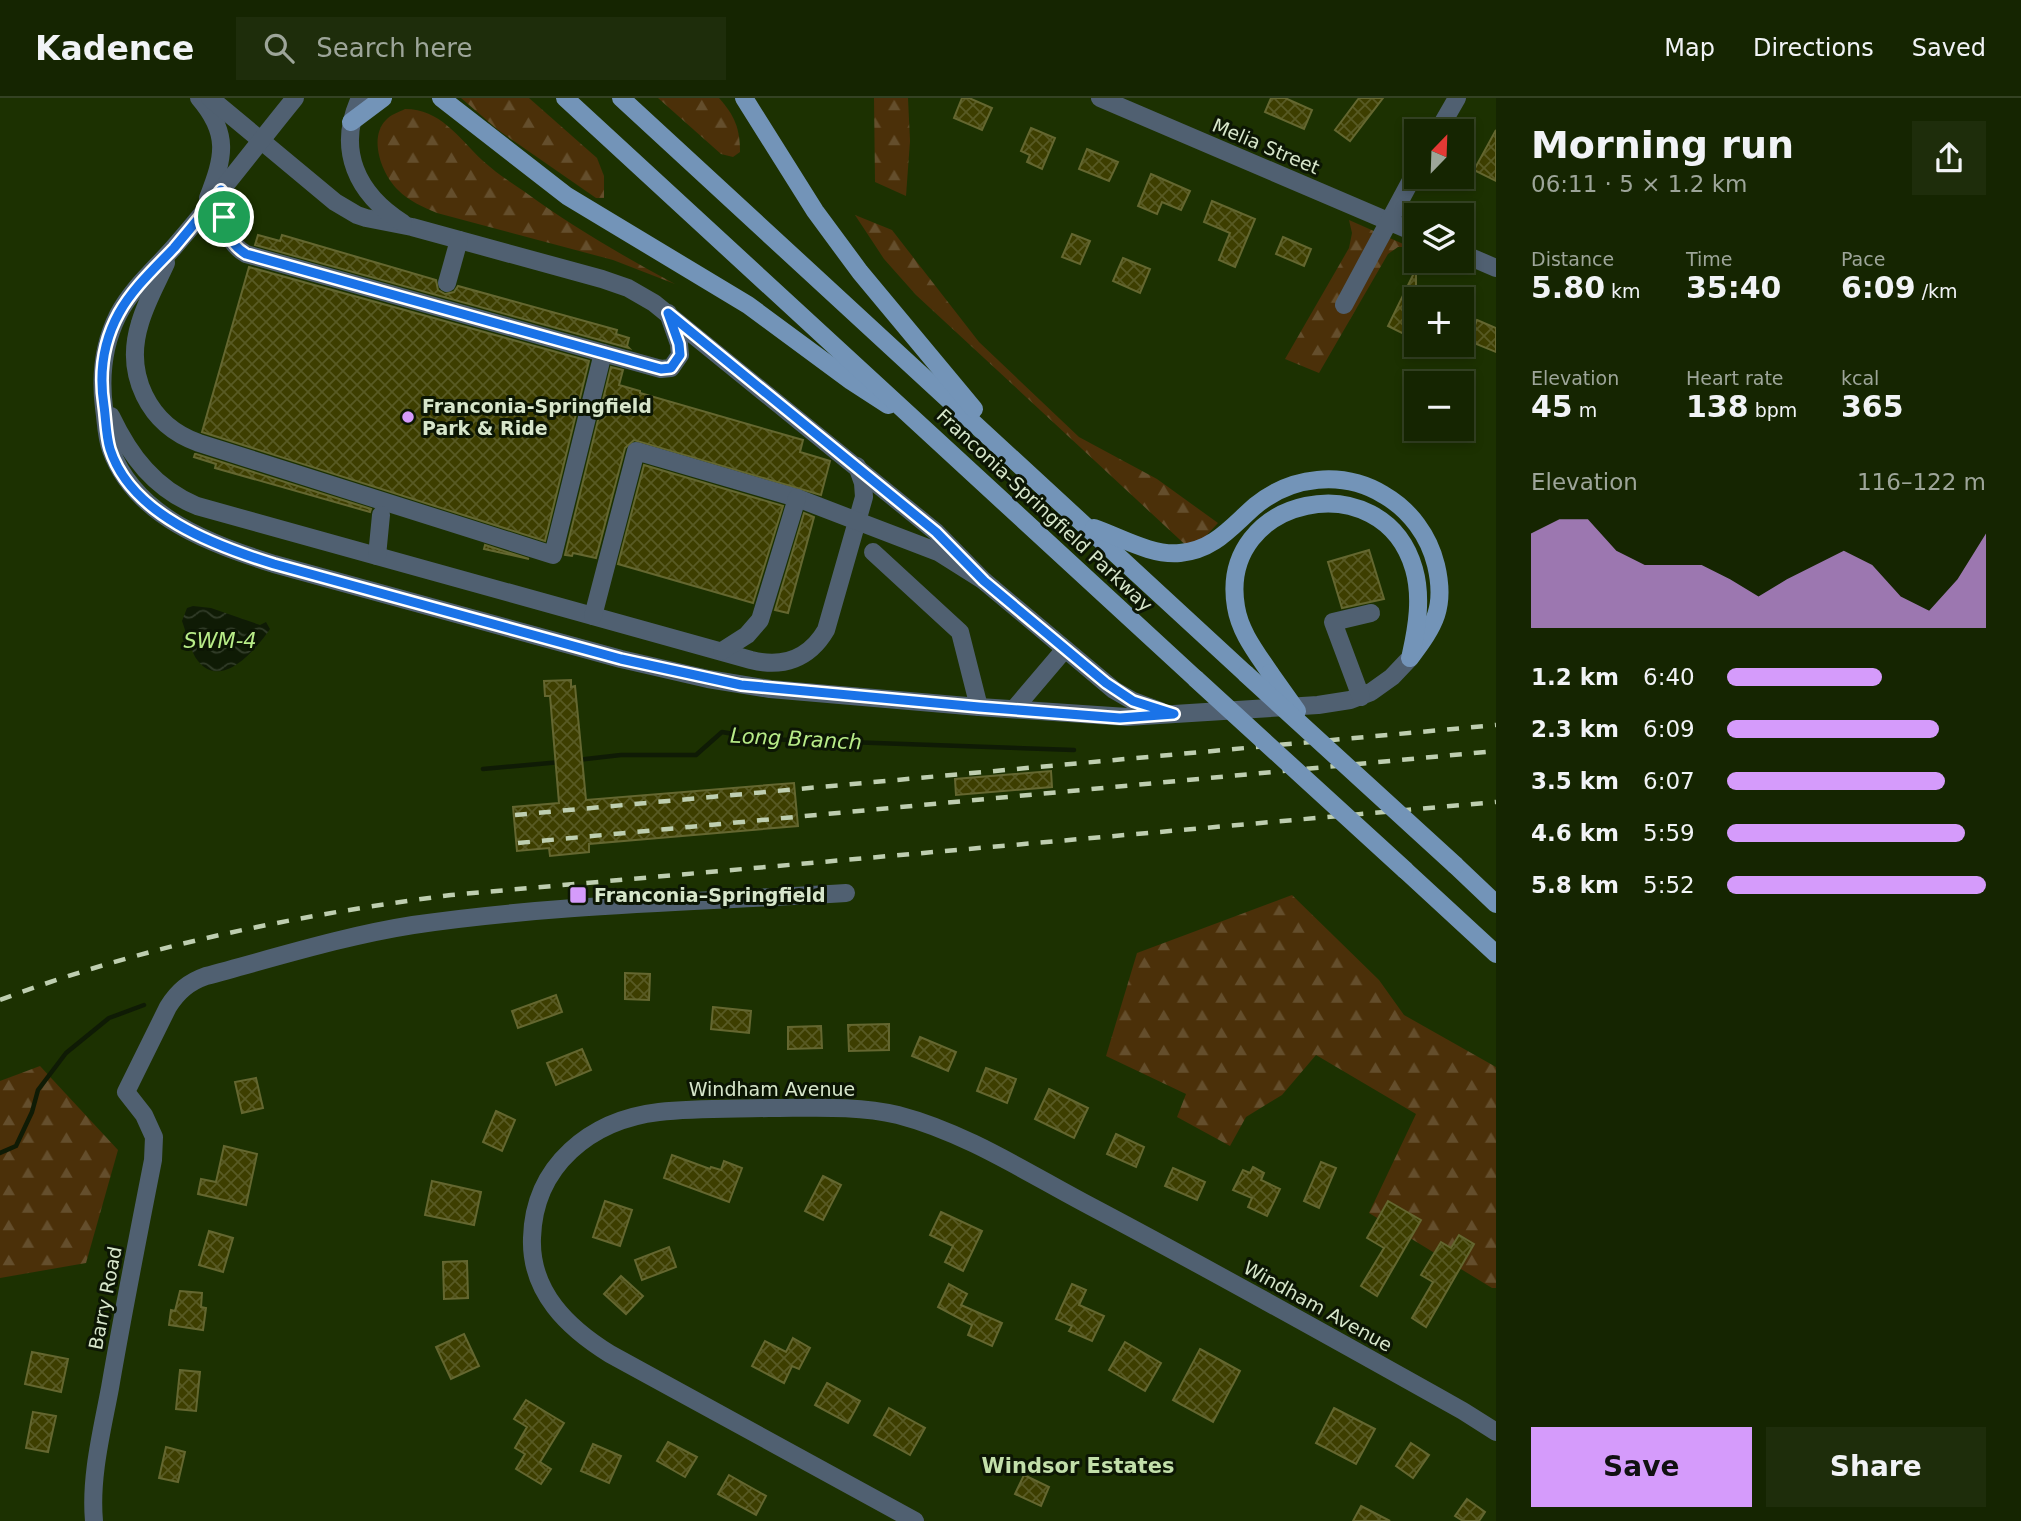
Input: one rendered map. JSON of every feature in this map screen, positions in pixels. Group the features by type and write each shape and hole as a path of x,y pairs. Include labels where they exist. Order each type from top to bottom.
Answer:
{"main road":[{"path":"351,122 383,98"},
{"path":"441,98 567,196 748,304 851,382 927,429"},
{"name":"Franconia-Springfield Parkway","path":"565,98 1496,954"},
{"name":"Franconia-Springfield Parkway","path":"621,98 1496,904"},
{"path":"744,98 816,211 860,272 1031,475"},
{"path":"1084,524 1145,547 1178,553 1216,542 1262,501 1294,484 1332,480 1369,487 1392,500 1411,517 1431,548 1437,569 1440,590 1437,615 1426,637 1410,658"},
{"path":"1315,737 1245,634 1236,608 1235,586 1241,559 1252,539 1272,520 1296,508 1323,503 1363,511 1386,525 1403,545 1414,569 1418,593 1410,658"}],"street":[{"path":"199,98 216,120 222,150 220,165 202,214"},
{"path":"210,98 350,211 366,218 412,227 615,283 639,294 668,313 857,466 936,532 984,581 1123,696 1141,705 1174,714"},
{"path":"295,98 202,214 136,287 113,326 104,355 103,401 110,449 128,481 138,492 168,519 184,529 252,557 621,659 770,689 1120,718 1206,714 1318,705 1361,697 1382,686 1410,658"},
{"path":"360,98 351,122 351,154 356,173 365,189 383,209 412,227"},
{"name":"Melia Street","path":"1100,98 1404,227"},
{"path":"1445,119 1457,98"},
{"path":"1344,305 1406,189"},
{"path":"221,190 225,225 233,245 246,254 654,368 671,368 677,361 680,350 668,313"},
{"path":"447,283 458,240"},
{"path":"174,247 140,323 135,353 139,384 148,404 169,427 191,440 553,555 603,353"},
{"path":"1474,259 1496,268"},
{"path":"103,401 121,438 152,479 175,496 207,510 772,664 799,657 815,645 826,630 864,490 857,466"},
{"path":"593,616 636,452 797,498 938,552 984,581"},
{"path":"722,651 753,630 766,607 797,498"},
{"path":"377,556 381,515"},
{"path":"842,575 899,537"},
{"path":"873,552 960,632 979,707"},
{"path":"1361,697 1333,622 1371,613"},
{"path":"1014,709 1065,649"},
{"name":"Barry Road","path":"94,1521 96,1471 153,1160 154,1137 144,1115 126,1092 175,996 187,985 201,978 331,944 411,926 486,915 846,893"},
{"name":"Windham Avenue","path":"915,1521 610,1354 577,1332 558,1313 542,1289 534,1265 531,1239 533,1223 539,1199 551,1175 581,1141 622,1119 671,1111 843,1109 877,1111 911,1119 970,1143 1179,1253 1451,1404 1496,1432"}],"green space":[{"path":"461,98 529,98 597,158 604,176 604,198 596,198 498,130"},
{"path":"658,98 719,98 736,123 740,152 733,157 721,154"},
{"path":"874,98 908,98 910,141 906,196 875,182"},
{"path":"405,109 417,110 438,119 508,181 617,252 675,284 613,260 437,213 411,201 387,175 382,166 378,146 378,136 386,120"},
{"path":"855,215 892,230 979,342 1079,437 1157,479 1218,523 1192,551 916,295 884,259"},
{"path":"1349,220 1404,244 1404,247 1398,247 1388,254 1319,373 1285,359 1349,248 1352,233"},
{"path":"1292,895 1379,980 1404,1015 1496,1067 1496,1288 1369,1213 1416,1114 1316,1055 1282,1095 1246,1117 1230,1146 1177,1117 1186,1094 1106,1056 1137,953"},
{"path":"40,1066 118,1150 86,1263 0,1278 0,1081"}],"water":[{"name":"SWM-4","path":"187,608 211,608 260,625 266,622 270,629 257,646 238,663 218,671 207,669 195,657 182,621"}],"building":[{"path":"962,98 969,98 992,108 982,130 954,118"},
{"path":"1271,98 1285,98 1312,110 1304,129 1265,112"},
{"path":"1359,98 1383,98 1350,141 1335,130"},
{"path":"1031,128 1055,138 1042,169 1027,162 1030,155 1021,151"},
{"path":"1496,130 1496,181 1474,170"},
{"path":"1087,149 1118,162 1109,181 1079,169"},
{"path":"1151,174 1190,191 1181,210 1162,202 1157,214 1138,206"},
{"path":"1212,201 1255,219 1235,267 1219,260 1230,233 1204,222"},
{"path":"1072,234 1090,241 1080,264 1062,257"},
{"path":"258,235 280,241 282,235 436,280 438,290 445,294 454,292 458,286 617,330 616,334 629,338 629,348 255,245"},
{"path":"1283,237 1311,249 1304,266 1276,254"},
{"path":"1123,258 1150,269 1140,293 1113,281"},
{"path":"249,267 589,361 545,541 202,432"},
{"path":"1414,273 1416,273 1416,287 1407,287"},
{"path":"1404,293 1404,334 1388,326"},
{"path":"1477,320 1496,328 1496,352 1474,343"},
{"path":"611,367 623,370 619,385 640,393 803,440 800,452 830,461 821,495 634,440 625,448 596,558 573,553 572,556 565,555"},
{"path":"195,454 371,509 370,512 215,468 216,464 194,457"},
{"path":"644,465 783,506 753,603 618,564"},
{"path":"804,513 814,517 788,613 775,610"},
{"path":"485,545 529,559 484,549"},
{"path":"1369,550 1384,599 1342,608 1328,562"},
{"path":"571,680 571,687 575,686 586,800 794,783 798,826 589,844 589,852 550,856 549,848 517,851 513,807 559,803 550,696 545,696 544,681"},
{"path":"1051,771 1052,787 956,795 955,779"},
{"path":"625,973 650,974 649,1000 625,999"},
{"path":"556,995 562,1012 518,1028 512,1011"},
{"path":"713,1007 751,1011 749,1033 711,1029"},
{"path":"889,1024 889,1050 849,1051 848,1025"},
{"path":"821,1026 822,1048 788,1049 788,1027"},
{"path":"920,1037 956,1052 948,1071 912,1056"},
{"path":"582,1049 591,1070 556,1085 547,1063"},
{"path":"986,1068 1016,1079 1007,1103 977,1091"},
{"path":"256,1078 263,1108 242,1113 235,1082"},
{"path":"1049,1089 1088,1108 1074,1138 1035,1119"},
{"path":"496,1111 515,1120 502,1151 483,1142"},
{"path":"1116,1134 1144,1147 1136,1167 1107,1154"},
{"path":"224,1146 257,1154 246,1205 198,1194 201,1179 216,1182"},
{"path":"672,1155 710,1169 721,1170 724,1161 742,1168 729,1202 664,1178"},
{"path":"1321,1162 1336,1168 1319,1208 1304,1201"},
{"path":"1253,1167 1264,1173 1261,1180 1280,1189 1267,1216 1248,1207 1252,1198 1233,1190 1243,1170 1250,1173"},
{"path":"1173,1168 1205,1182 1197,1200 1165,1186"},
{"path":"823,1176 841,1185 823,1220 805,1211"},
{"path":"432,1181 481,1192 474,1225 425,1215"},
{"path":"605,1201 632,1210 620,1246 593,1237"},
{"path":"1388,1201 1421,1220 1377,1296 1361,1286 1384,1248 1367,1238"},
{"path":"941,1212 982,1231 963,1271 945,1262 953,1246 930,1235"},
{"path":"209,1231 233,1238 223,1272 199,1265"},
{"path":"1459,1235 1474,1244 1426,1327 1412,1318 1433,1282 1421,1275 1441,1242 1451,1248"},
{"path":"669,1247 676,1267 642,1280 635,1260"},
{"path":"467,1261 468,1298 444,1299 443,1262"},
{"path":"621,1276 643,1296 626,1314 604,1294"},
{"path":"949,1284 967,1294 961,1305 1002,1323 992,1346 968,1335 972,1325 938,1307"},
{"path":"1072,1284 1086,1290 1079,1305 1104,1316 1092,1341 1069,1331 1072,1326 1056,1319"},
{"path":"180,1291 202,1293 201,1307 206,1308 203,1330 169,1325 171,1310 175,1311"},
{"path":"464,1334 479,1366 451,1379 436,1347"},
{"path":"793,1338 810,1348 799,1369 792,1366 784,1383 752,1366 765,1341 786,1352"},
{"path":"1125,1342 1161,1363 1145,1391 1109,1370"},
{"path":"1200,1349 1240,1371 1213,1422 1173,1400"},
{"path":"32,1352 68,1359 61,1392 25,1384"},
{"path":"180,1370 200,1372 196,1411 176,1409"},
{"path":"827,1383 860,1401 848,1423 815,1405"},
{"path":"526,1400 564,1423 540,1462 551,1469 541,1484 516,1469 525,1454 515,1448 527,1427 514,1419"},
{"path":"889,1408 925,1428 910,1455 874,1435"},
{"path":"1334,1408 1375,1429 1356,1464 1316,1443"},
{"path":"33,1412 56,1416 48,1452 26,1448"},
{"path":"668,1442 697,1457 685,1477 657,1461"},
{"path":"1411,1443 1429,1455 1413,1478 1396,1466"},
{"path":"593,1444 621,1456 609,1483 581,1471"},
{"path":"166,1447 185,1452 178,1482 159,1478"},
{"path":"729,1475 766,1496 756,1515 718,1494"},
{"path":"1024,1475 1049,1487 1041,1506 1015,1494"},
{"path":"1467,1499 1485,1512 1479,1521 1463,1521 1455,1516"},
{"path":"1361,1506 1390,1521 1353,1521"}],"waterway":[{"name":"Long Branch","path":"577,760 621,755 696,755 722,732 762,739 1074,750"},
{"name":"Long Branch","path":"483,769 561,762"},
{"name":"Long Branch","path":"0,1153 16,1146 32,1112 38,1090 66,1053 109,1018 144,1005"}],"railway":[{"path":"515,815 1496,725"},
{"path":"518,843 1496,751"},
{"path":"0,1000 110,963 222,934 336,912 451,895 1496,802"}],"place":[{"name":"Franconia-Springfield Park & Ride","path":"408,417"},
{"name":"Franconia–Springfield","path":"578,895"}],"district":[{"name":"Windsor Estates","path":"1078,1466"}],"route":[{"path":"221,190 224,217 233,245 253,257 654,368 671,368 680,355 668,313 881,485 954,548 984,581 1106,683 1141,705 1174,714 1120,718 770,689 708,679 621,659 274,564 229,549 184,529 147,502 128,481 110,449 102,388 104,355 117,316 136,287 174,247 221,190"}]}
